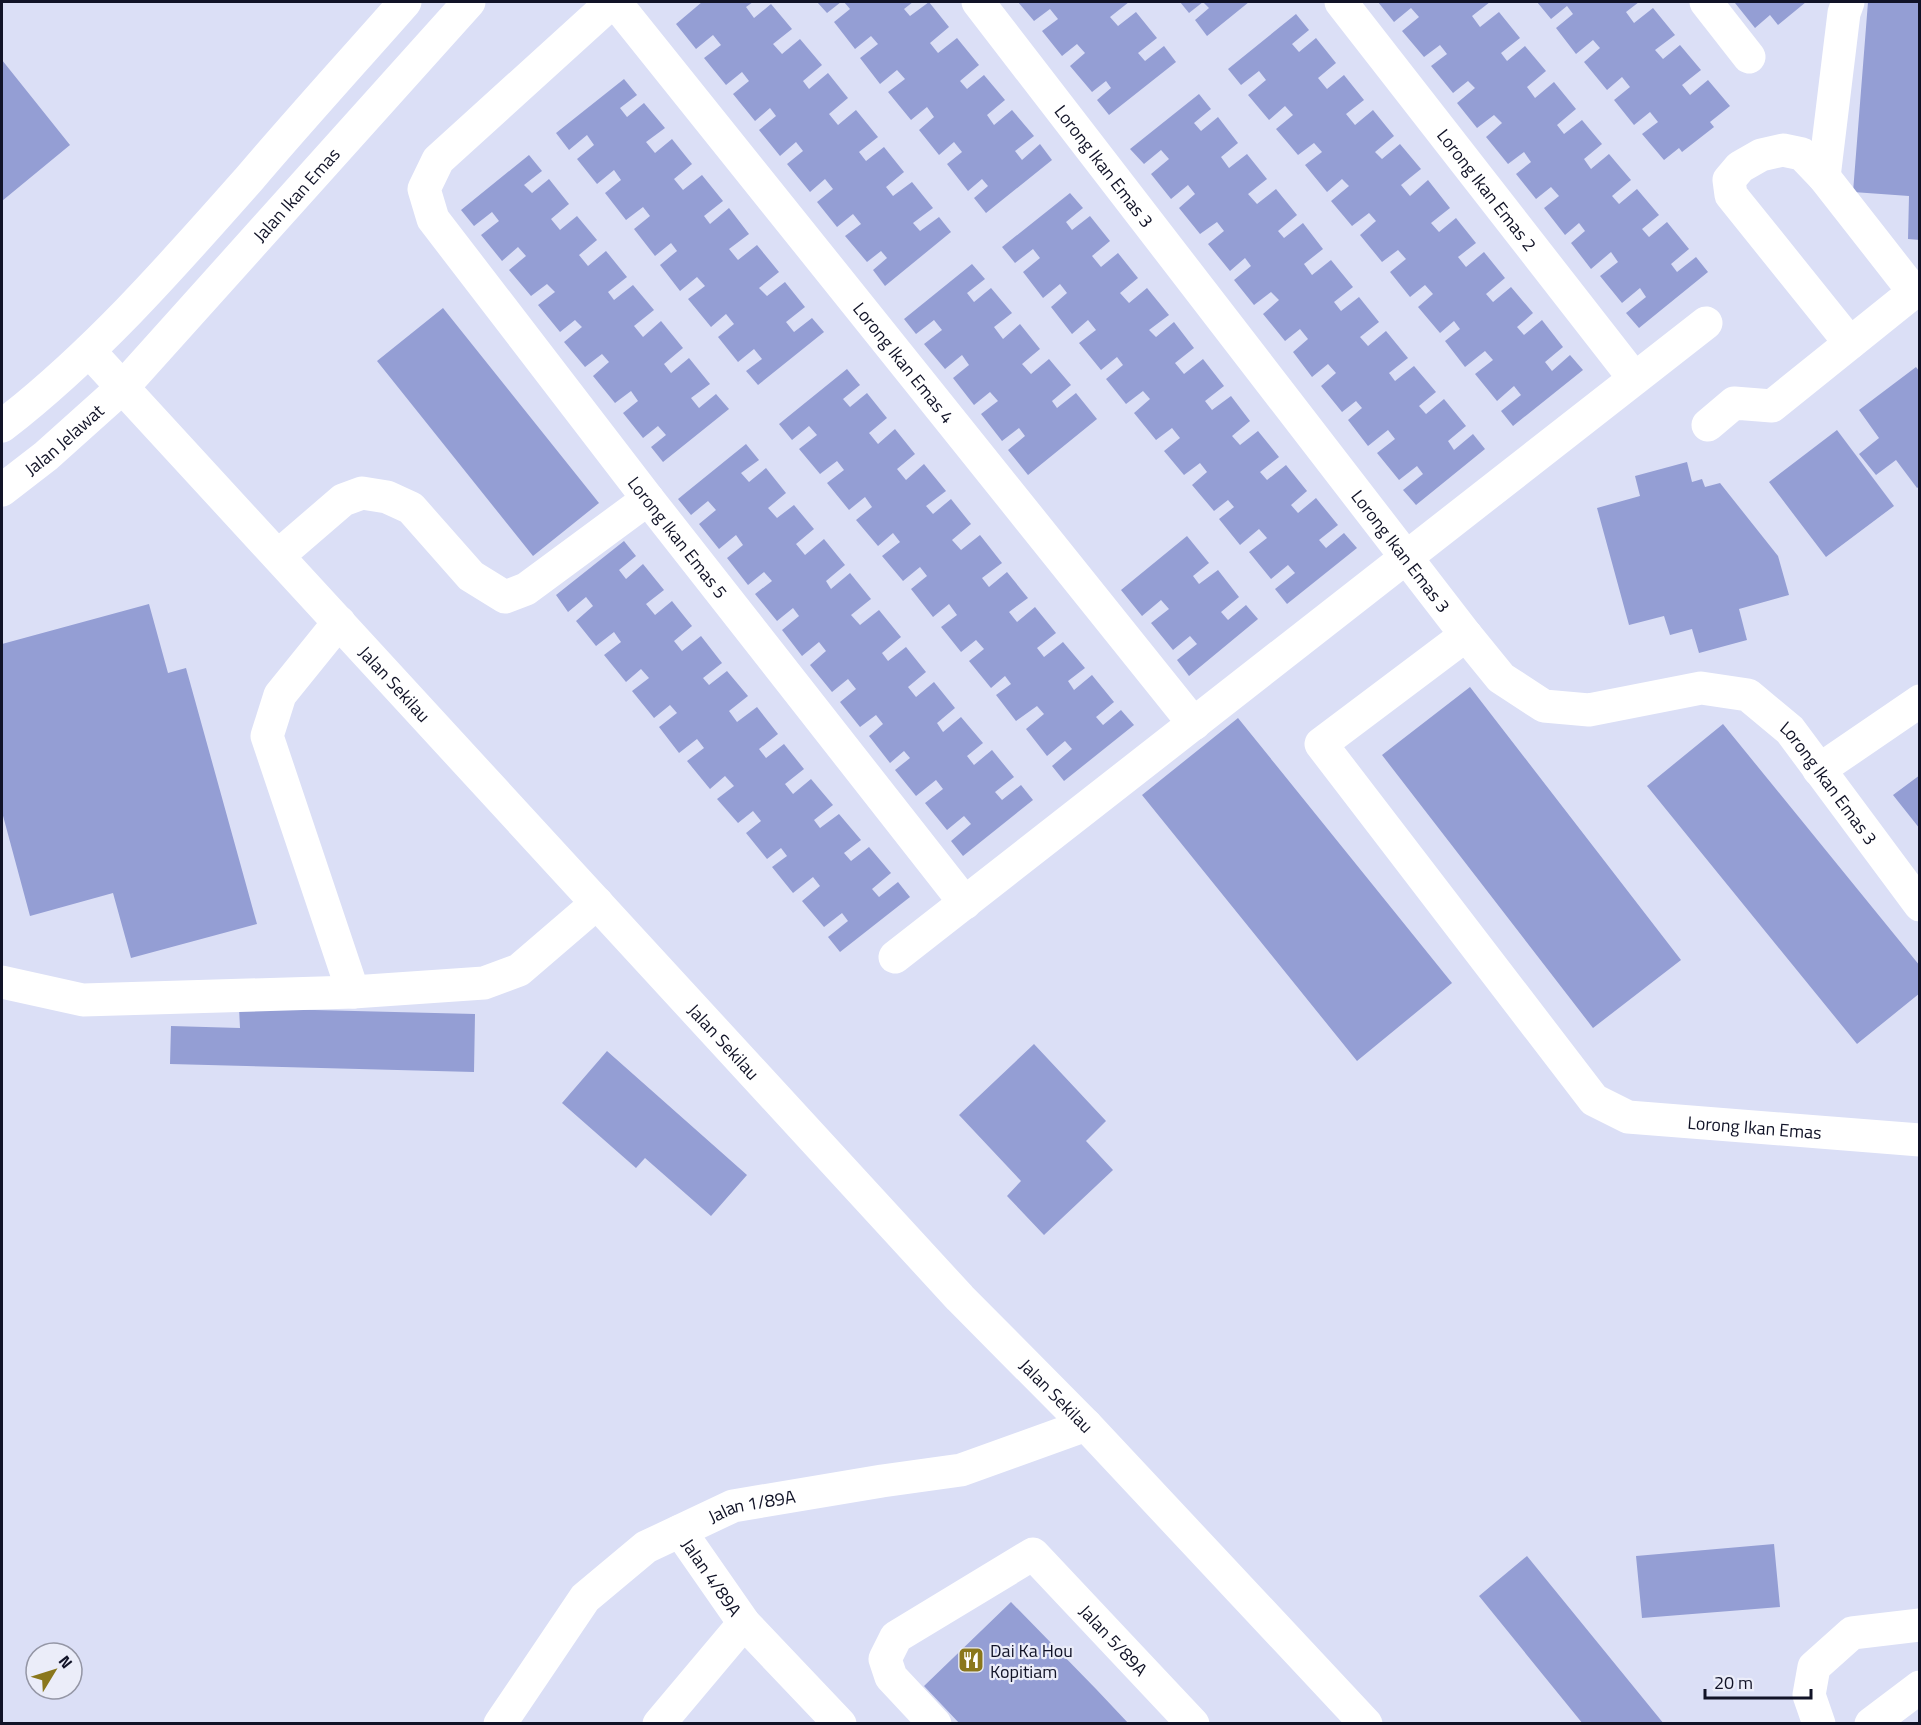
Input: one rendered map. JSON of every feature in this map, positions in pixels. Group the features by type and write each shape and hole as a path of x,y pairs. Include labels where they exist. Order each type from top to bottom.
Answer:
{"street":[{"path":"2,426 33,402 89,351 192,244 405,2"},
{"name":"Jalan Ikan Emas","path":"123,387 469,2"},
{"name":"Lorong Ikan Emas 5","path":"614,2 438,160 424,189 433,219 648,499 964,903"},
{"name":"Lorong Ikan Emas 4","path":"614,2 1194,724"},
{"name":"Lorong Ikan Emas 3","path":"978,2 1501,678 1544,706 1589,710 1701,688 1748,695 1790,730 1920,905"},
{"name":"Lorong Ikan Emas 2","path":"1341,2 1634,378"},
{"path":"1706,2 1749,57"},
{"path":"1824,177 1844,13 1848,2"},
{"path":"1708,425 1734,403 1772,406 1850,344 1917,289 1824,177 1802,154 1783,150 1761,155 1740,167 1729,180 1731,195 1850,344"},
{"path":"895,957 1706,322"},
{"name":"Jalan Sekilau","path":"89,351 960,1298 1086,1425 1366,1723"},
{"name":"Jalan Jelawat","path":"2,490 46,456 123,387"},
{"path":"278,556 343,500 362,493 387,497 411,508 471,576 505,597 526,589 648,499"},
{"path":"339,622 280,695 267,736 353,992"},
{"name":"Lorong Ikan Emas","path":"1466,635 1321,744 1594,1100 1628,1117 1920,1140"},
{"path":"1819,770 1920,700"},
{"path":"2,982 83,1000 353,992 484,983 519,970 597,903"},
{"name":"Jalan 1/89A","path":"500,1724 585,1598 646,1547 733,1506 961,1470 1086,1425"},
{"name":"Jalan 4/89A","path":"680,1531 744,1623 840,1724"},
{"name":"Jalan 5/89A","path":"934,1724 891,1677 885,1659 896,1637 1033,1554 1193,1724"},
{"name":"Jalan 4/89A","path":"659,1724 744,1623"},
{"path":"1819,1724 1809,1695 1815,1667 1852,1633 1920,1626"},
{"path":"1871,1724 1920,1687"}],"building":[{"path":"702,2 753,2 746,7 754,18 771,4 792,29 773,44 782,54 800,39 822,65 803,81 809,89 828,73 848,98 829,114 838,125 856,110 878,137 859,152 866,161 884,147 904,172 886,187 893,196 912,182 933,208 913,223 920,231 939,217 951,232 885,286 873,270 887,258 881,251 867,262 845,236 861,224 853,214 837,227 817,202 833,189 825,179 810,192 787,164 803,151 796,142 780,156 759,130 776,116 770,108 755,121 733,94 749,81 742,72 726,85 704,58 721,45 713,35 696,49 676,24"},
{"path":"817,2 841,2 827,13"},
{"path":"844,2 913,2 904,9 910,16 929,2 949,27 930,43 938,53 957,38 979,65 960,81 967,89 984,75 1005,100 987,115 994,125 1012,110 1034,136 1015,151 1022,160 1040,144 1052,160 986,213 974,198 988,186 982,179 968,191 947,164 962,152 954,142 939,155 919,130 934,117 927,107 911,120 888,92 905,79 897,70 880,84 860,58 878,44 871,36 855,49 834,22 850,9"},
{"path":"1018,2 1129,2 1110,17 1118,26 1136,12 1157,38 1138,53 1145,61 1164,46 1176,62 1109,115 1097,100 1111,88 1106,81 1092,92 1070,66 1085,53 1077,44 1062,56 1042,31 1058,19 1050,9 1034,21"},
{"path":"1180,2 1203,2 1189,13"},
{"path":"1203,2 1249,2 1207,36 1195,20 1209,8"},
{"path":"1378,2 1490,2 1472,16 1480,27 1499,12 1520,38 1501,53 1507,61 1525,46 1546,71 1527,87 1535,98 1554,82 1576,109 1557,125 1564,134 1582,120 1602,144 1584,159 1591,169 1609,154 1631,180 1612,196 1619,204 1637,189 1659,215 1642,229 1649,237 1667,222 1689,249 1671,264 1677,272 1696,257 1708,272 1639,328 1626,313 1646,297 1640,288 1622,303 1600,276 1618,262 1611,252 1591,269 1571,243 1585,231 1579,223 1565,235 1544,208 1559,196 1551,187 1536,199 1516,174 1531,162 1524,152 1508,164 1486,137 1502,123 1494,115 1477,128 1457,103 1475,88 1468,81 1453,93 1431,66 1447,54 1440,45 1424,57 1402,31 1419,17 1411,8 1394,22"},
{"path":"1537,2 1639,2 1626,12 1634,23 1653,8 1675,35 1655,50 1663,59 1680,45 1701,70 1682,85 1690,95 1708,80 1730,106 1710,122 1714,127 1682,152 1679,148 1664,160 1642,134 1658,122 1650,112 1634,125 1614,100 1630,87 1622,77 1607,90 1584,62 1600,48 1593,40 1576,54 1556,28 1573,14 1567,6 1551,19"},
{"path":"1806,2 1778,25 1770,15 1755,28 1735,3"},
{"path":"1868,2 1920,2 1920,240 1908,239 1909,196 1853,192"},
{"path":"1296,14 1309,30 1292,44 1299,52 1316,38 1336,63 1318,78 1327,89 1344,75 1364,100 1346,114 1355,125 1373,110 1394,136 1375,152 1382,159 1400,144 1421,169 1401,185 1410,196 1428,180 1450,208 1431,223 1439,232 1456,218 1476,243 1458,257 1466,267 1484,252 1505,278 1486,294 1493,302 1511,287 1533,313 1517,327 1524,335 1542,320 1563,347 1545,362 1552,371 1570,355 1583,370 1513,426 1501,411 1521,395 1514,386 1497,401 1475,374 1493,360 1485,351 1465,367 1445,341 1460,329 1454,321 1440,333 1418,307 1433,294 1425,285 1410,297 1390,272 1406,259 1398,250 1382,262 1360,235 1376,221 1369,213 1352,226 1331,201 1349,186 1342,179 1327,192 1305,165 1322,152 1314,143 1298,155 1276,129 1293,115 1285,106 1269,120 1248,95 1266,80 1259,71 1241,85 1228,69"},
{"path":"2,60 70,145 2,201"},
{"path":"624,79 637,95 620,108 627,117 644,103 665,128 646,142 655,153 672,139 692,164 674,179 683,190 702,175 723,201 704,216 710,224 729,208 749,234 729,249 738,260 757,245 779,272 759,288 767,296 785,282 805,307 786,322 794,332 812,318 824,332 758,385 746,371 762,359 754,349 738,362 718,337 734,324 726,314 711,327 688,299 705,286 697,277 680,291 660,265 677,251 671,243 655,256 634,229 650,216 643,207 626,220 605,193 621,180 614,170 597,184 577,159 594,145 587,135 569,150 556,133"},
{"path":"1199,94 1211,109 1194,123 1201,131 1218,117 1238,143 1221,157 1229,168 1247,154 1267,179 1248,194 1257,204 1276,189 1297,215 1278,231 1284,238 1303,223 1323,249 1304,264 1312,275 1331,260 1353,287 1334,302 1341,311 1359,297 1379,322 1360,337 1368,346 1386,331 1408,358 1389,373 1395,381 1414,366 1436,392 1419,406 1426,414 1444,399 1466,426 1448,441 1454,450 1473,434 1485,449 1416,505 1403,490 1423,474 1417,466 1399,480 1377,453 1395,439 1388,430 1368,446 1348,420 1362,408 1356,401 1342,412 1321,386 1336,373 1328,364 1312,377 1293,352 1308,339 1300,329 1285,341 1263,314 1279,300 1271,292 1254,305 1234,280 1251,266 1245,258 1230,271 1208,244 1224,231 1217,222 1200,234 1179,208 1195,194 1188,185 1171,199 1151,174 1169,159 1161,150 1144,164 1130,149"},
{"path":"529,155 542,171 524,185 532,193 549,179 569,204 551,219 560,230 577,216 597,240 579,255 588,266 606,251 627,277 608,292 614,300 633,285 654,310 634,326 643,337 661,321 683,348 664,364 671,373 689,358 710,384 691,398 699,408 716,394 729,409 663,462 651,447 666,435 658,426 643,438 623,413 638,401 631,391 615,403 593,376 609,362 602,354 585,367 564,342 582,327 575,320 560,332 538,305 555,292 547,284 531,296 509,270 526,256 518,247 502,261 481,235 499,221 492,212 474,226 461,210"},
{"path":"1070,193 1083,208 1066,222 1072,230 1090,216 1110,241 1092,256 1101,267 1118,253 1138,278 1120,293 1129,303 1147,288 1169,315 1149,330 1156,337 1174,322 1194,348 1175,363 1184,374 1203,359 1224,386 1205,401 1212,410 1231,396 1250,421 1232,436 1240,445 1258,431 1279,457 1260,472 1267,480 1286,465 1307,491 1291,505 1298,513 1316,498 1338,525 1319,540 1326,548 1344,533 1357,548 1287,604 1275,589 1295,573 1288,565 1271,579 1249,552 1267,538 1259,529 1240,545 1219,519 1234,507 1228,500 1214,511 1192,485 1207,472 1200,463 1184,475 1164,451 1180,438 1172,428 1156,440 1134,413 1150,399 1143,391 1126,404 1106,379 1123,365 1117,357 1101,370 1079,343 1096,330 1088,320 1072,334 1051,307 1067,293 1060,284 1043,298 1023,272 1040,258 1033,249 1015,263 1002,247"},
{"path":"972,264 985,279 967,293 974,302 991,288 1012,313 994,327 1003,339 1020,324 1040,349 1022,364 1031,374 1049,359 1071,385 1052,401 1057,408 1076,393 1097,419 1028,475 1008,450 1025,436 1019,428 1002,441 981,414 998,401 990,392 974,405 953,378 969,365 962,355 945,369 924,344 942,330 934,320 916,334 904,319"},
{"path":"443,308 599,503 533,556 377,361"},
{"path":"1916,367 1920,372 1920,486 1917,488 1896,460 1876,475 1859,454 1879,438 1859,410"},
{"path":"847,369 860,385 843,399 850,407 867,393 887,418 869,433 878,444 895,429 915,454 897,469 906,480 924,464 946,491 926,506 933,514 951,499 971,524 952,540 961,550 980,535 1002,563 982,578 989,587 1007,572 1028,598 1009,612 1017,622 1035,607 1056,633 1037,648 1044,657 1063,642 1085,668 1068,681 1074,690 1092,675 1114,702 1096,717 1103,725 1121,710 1134,725 1064,781 1052,766 1072,749 1065,741 1047,756 1026,729 1044,714 1037,706 1016,721 996,695 1011,684 1005,676 991,688 969,661 984,649 976,640 961,652 941,627 957,615 949,604 933,617 911,589 927,576 920,567 903,581 882,556 900,542 893,533 878,546 856,520 872,507 865,497 849,510 827,483 844,470 837,461 820,474 799,449 817,435 809,426 792,440 779,424"},
{"path":"1837,430 1894,506 1826,557 1769,482"},
{"path":"746,444 759,460 741,473 749,482 766,468 786,493 768,508 777,518 794,505 814,529 796,544 805,555 824,539 845,565 826,581 831,589 850,573 871,599 851,615 860,625 879,610 901,637 882,653 888,661 906,647 926,672 908,687 916,697 934,682 955,708 937,723 943,732 961,717 983,743 967,756 974,765 992,750 1014,777 995,792 1002,800 1021,785 1033,800 963,856 951,841 971,824 964,816 947,830 925,803 943,789 936,780 916,796 895,770 910,758 904,751 890,763 869,736 883,724 876,715 860,727 840,702 856,689 848,679 832,692 810,665 826,651 819,642 802,656 782,630 799,616 793,608 777,621 755,594 772,581 764,572 748,585 727,558 743,545 736,535 719,549 699,524 716,510 708,501 691,515 678,499"},
{"path":"1687,462 1692,482 1702,479 1705,487 1720,483 1778,556 1789,595 1739,609 1747,640 1699,653 1692,629 1670,635 1664,616 1629,625 1597,508 1640,496 1635,476"},
{"path":"1187,536 1209,563 1193,576 1199,584 1218,570 1239,597 1221,612 1228,620 1246,605 1258,619 1189,676 1177,660 1197,644 1190,636 1173,650 1151,623 1169,609 1161,600 1142,616 1121,590"},
{"path":"624,541 636,556 619,570 626,579 643,564 664,590 646,604 655,615 672,601 692,626 674,641 682,651 701,636 722,663 703,678 709,685 727,671 748,696 729,711 737,722 757,707 778,734 759,749 766,758 784,744 804,769 785,784 793,794 811,779 833,805 814,820 820,828 839,814 861,840 844,853 851,861 869,847 891,873 872,889 879,897 898,882 910,897 840,952 828,937 848,921 842,913 824,927 802,901 820,886 813,877 793,893 772,867 787,856 781,848 767,859 746,833 761,821 753,811 738,823 717,799 734,786 725,776 710,789 687,761 704,748 697,739 679,753 659,727 677,713 670,705 654,718 632,691 649,678 641,669 626,682 604,655 621,642 614,632 596,646 576,621 593,606 586,597 568,612 556,595"},
{"path":"149,604 168,673 186,668 257,924 131,958 113,893 30,916 2,812 2,644"},
{"path":"1470,687 1681,960 1593,1028 1382,755"},
{"path":"1238,718 1452,983 1357,1061 1142,795"},
{"path":"1723,724 1920,966 1920,993 1857,1044 1647,786"},
{"path":"1920,775 1920,829 1893,795"},
{"path":"239,1008 475,1014 474,1072 170,1064 171,1026 240,1028"},
{"path":"1034,1044 1106,1121 1086,1141 1113,1170 1044,1235 1007,1196 1021,1181 959,1115"},
{"path":"607,1051 747,1175 711,1216 645,1158 636,1168 562,1103"},
{"path":"1774,1544 1780,1607 1642,1618 1636,1556"},
{"path":"1527,1556 1664,1724 1583,1724 1479,1596"},
{"path":"1011,1602 1129,1724 960,1724 924,1686"}],"place":[{"name":"Dai Ka Hou Kopitiam","path":"971,1660"}]}
